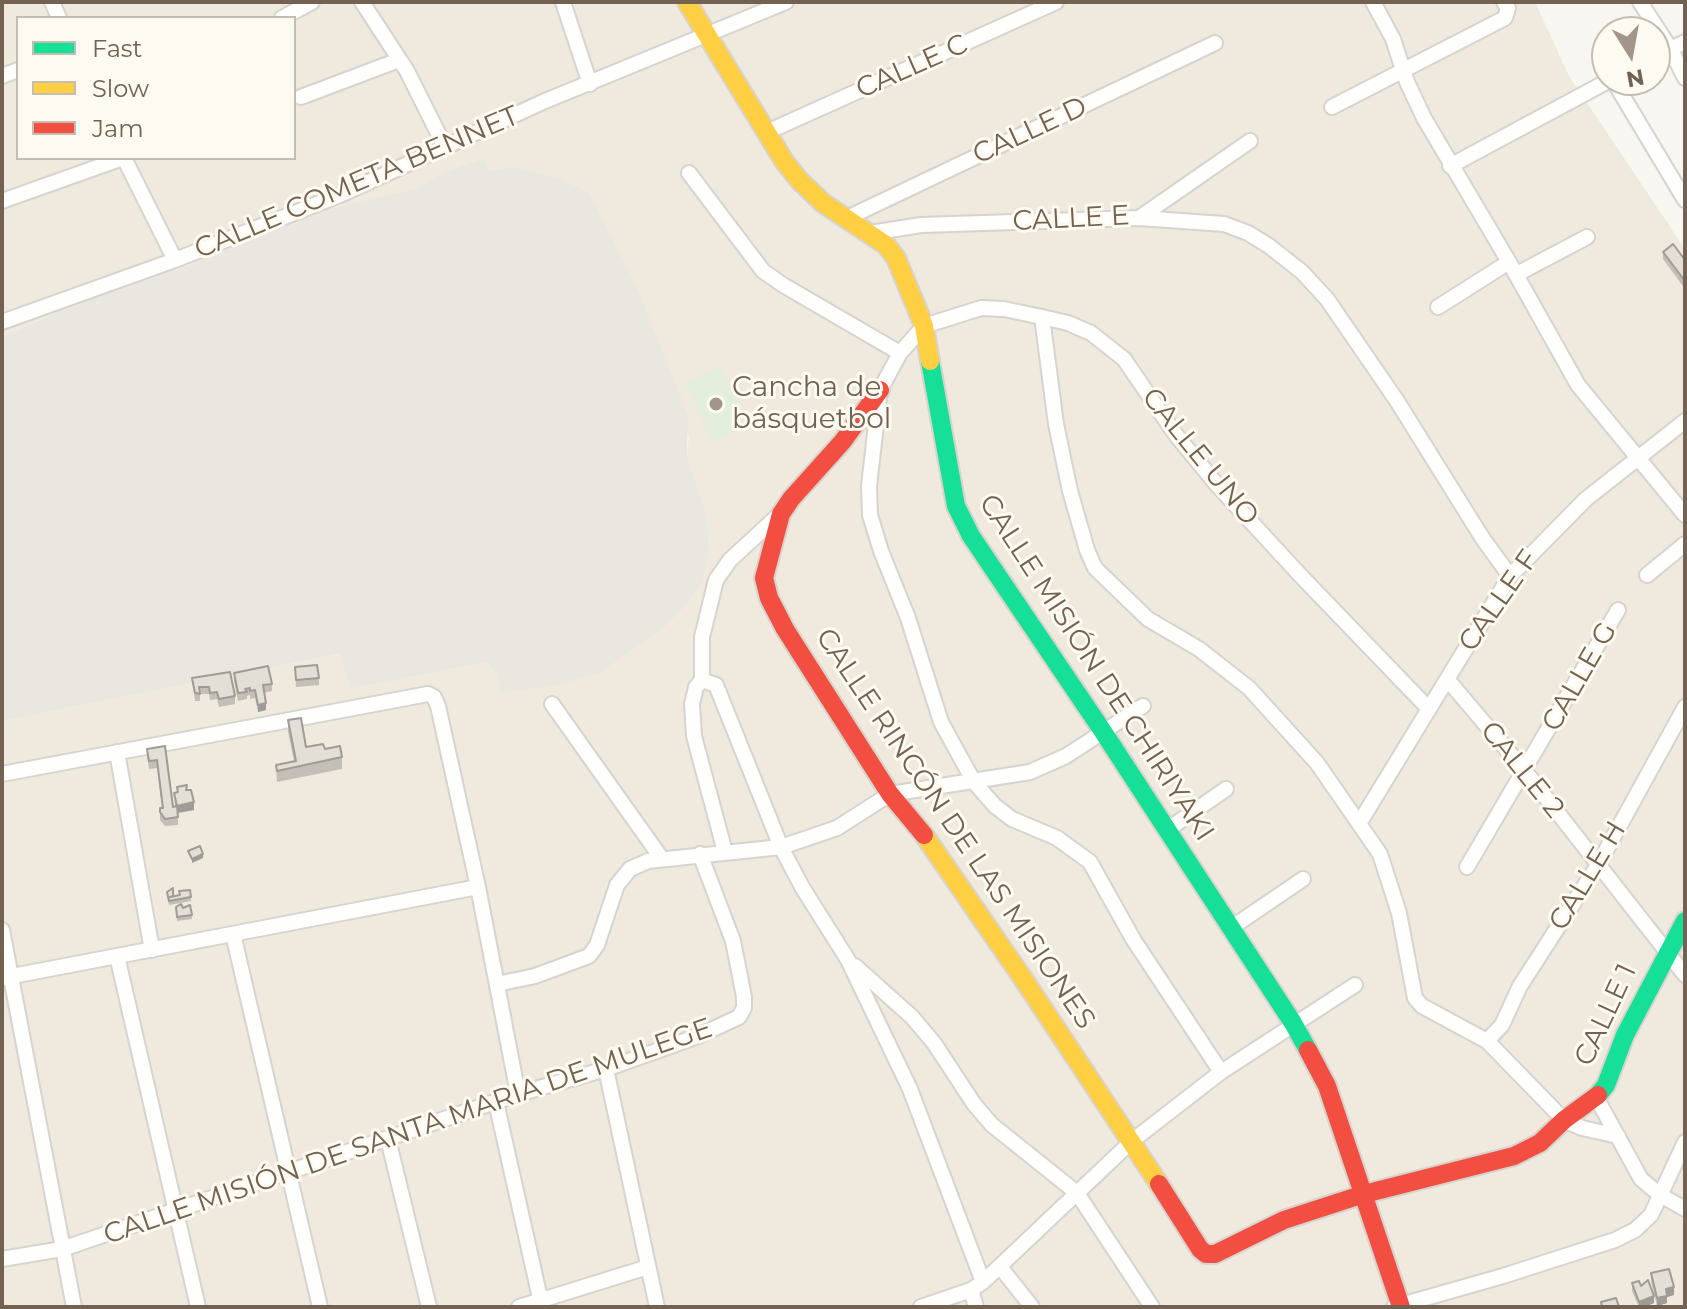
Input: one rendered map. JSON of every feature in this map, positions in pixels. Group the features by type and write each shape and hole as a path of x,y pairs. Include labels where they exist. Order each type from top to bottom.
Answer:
{"street":[{"path":"286,16 312,2"},
{"path":"362,2 399,60 445,147"},
{"path":"563,2 590,84"},
{"name":"CALLE MISIÓN DE CHIRIYAKI","path":"687,2 784,161 809,191 886,245 896,258 924,326 956,506 971,536 1293,1023 1327,1086 1398,1306"},
{"name":"CALLE COMETA BENNET","path":"2,322 175,260 340,195 590,84 786,2"},
{"name":"CALLE C","path":"767,132 1056,2"},
{"path":"1373,2 1393,39 1424,118 1578,385 1685,515"},
{"path":"1332,107 1505,18 1508,8 1504,2"},
{"name":"CALLE D","path":"845,219 1215,43"},
{"path":"1671,50 1685,78"},
{"path":"301,97 399,60"},
{"path":"1450,166 1591,91"},
{"path":"1622,96 1685,200"},
{"name":"CALLE E","path":"870,233 921,225 1139,218 1250,141"},
{"path":"2,201 118,160"},
{"path":"125,160 175,260"},
{"path":"689,173 763,271 900,353"},
{"path":"1139,218 1224,224 1248,233 1302,272 1350,331 1510,576"},
{"path":"1438,307 1513,268 1587,237"},
{"name":"CALLE UNO","path":"924,326 981,308 1042,317 1091,333 1124,359 1176,435 1218,486 1429,709"},
{"path":"1042,317 1056,424 1070,491 1095,568 1148,619 1199,649 1249,688 1317,763 1380,854 1394,898 1415,998 1433,1014 1487,1041 1564,1120 1582,1128 1618,1136"},
{"path":"924,326 900,353 880,390 869,486 870,515 908,618 941,722 974,782 995,806 1012,819 1057,838 1090,862 1133,939 1221,1072"},
{"name":"CALLE RINCÓN DE LAS MISIONES","path":"880,390 843,441 784,509 772,539 764,578 769,598 785,629 890,794 916,824 967,898 1206,1254"},
{"name":"CALLE F","path":"1360,822 1510,576 1586,499 1685,421"},
{"path":"725,852 694,736 693,694 702,680 702,637 716,580 730,560 784,509"},
{"path":"1647,575 1685,544"},
{"name":"CALLE G","path":"1467,867 1618,610"},
{"name":"CALLE 2","path":"1447,679 1525,771 1685,975"},
{"path":"702,680 716,685 781,847 848,960 910,1089 977,1286 976,1307"},
{"path":"2,774 428,694 434,697 478,887 518,1094"},
{"path":"552,704 662,859"},
{"path":"497,984 535,976 589,956 597,945 617,885 630,869 648,861 781,847 837,828 890,794 1030,772 1048,766 1143,706"},
{"name":"CALLE H","path":"1487,1041 1502,1025 1520,986 1598,865 1685,707"},
{"path":"117,752 152,950"},
{"path":"1167,830 1226,789"},
{"name":"CALLE MISIÓN DE SANTA MARIA DE MULEGE","path":"2,1259 62,1249 518,1094 606,1069 698,1036 739,1017 744,1008 744,997 733,941 700,854"},
{"path":"1231,928 1303,879"},
{"path":"6,977 478,887"},
{"name":"CALLE 1","path":"1206,1254 1215,1254 1284,1220 1364,1194 1514,1156 1540,1143 1564,1120 1596,1097 1606,1085 1625,1035 1685,921"},
{"path":"2,930 6,977 74,1307"},
{"path":"233,934 320,1307"},
{"path":"117,956 198,1307"},
{"path":"848,960 912,1017 992,1125 1077,1193 1152,1307"},
{"path":"921,1307 977,1286 1001,1268 1132,1141 1221,1072 1355,985"},
{"path":"606,1069 657,1307"},
{"path":"1596,1097 1641,1179 1660,1195 1685,1209"},
{"path":"496,1102 541,1303"},
{"path":"388,1139 429,1307"},
{"path":"1398,1306 1503,1276 1615,1240 1635,1230 1651,1215 1685,1142"},
{"path":"519,1307 541,1303 648,1267"},
{"path":"1001,1268 1032,1307"}],"shaded area":[{"path":"2,2 1535,2 1569,76 1685,249 1685,1307 2,1307 2,721 341,654 350,689 488,662 497,676 603,671 664,628 685,607 700,586 709,545 707,516 687,456 689,436 534,173 514,167 487,170 483,158 444,172 415,189 329,208 181,268 94,298 2,336"},
{"path":"483,158 488,170 514,167 560,179 589,193 635,283 688,415 687,456 707,516 707,565 700,586 685,607 664,628 603,671 558,685 502,692 488,662 350,689 340,654 2,721 2,336 94,298 181,268 284,224 329,208 415,189 444,172"}],"green space":[{"name":"Cancha de básquetbol","path":"720,366 748,425 713,442 685,383"}],"building":[{"path":"1673,244 1685,260 1685,281 1663,252"},
{"path":"317,665 319,678 296,680 295,667"},
{"path":"268,666 272,684 263,685 266,703 258,705 255,690 250,691 250,688 245,689 247,692 238,693 234,673"},
{"path":"230,672 235,696 219,699 217,692 210,693 209,687 199,687 200,694 195,693 192,678"},
{"path":"301,718 306,747 323,744 325,749 340,746 342,757 277,771 276,765 296,761 288,720"},
{"path":"165,746 173,807 177,806 178,817 165,819 160,812 163,808 157,760 149,761 147,749"},
{"path":"187,785 186,790 191,790 194,802 177,806 174,793 178,792 177,787"},
{"path":"200,846 203,854 192,859 188,851"},
{"path":"173,888 173,896 170,897 180,895 179,891 190,890 191,897 169,901 167,892"},
{"path":"181,904 183,908 190,905 192,915 177,917 176,907"},
{"path":"1669,1269 1674,1287 1666,1289 1667,1296 1657,1298 1651,1273"},
{"path":"1648,1280 1654,1296 1639,1302 1632,1283 1639,1281 1641,1286"},
{"path":"1616,1298 1619,1307 1602,1307 1601,1302"}],"traffic: fast":[{"path":"930,361 956,506 971,536 1102,730 1308,1050"},
{"path":"1598,1095 1606,1085 1625,1035 1685,921"}],"traffic: slow":[{"path":"687,2 784,161 799,180 823,203 886,245 896,258 924,326 930,361"},
{"path":"924,835 1159,1184"}],"traffic: jam":[{"path":"880,390 843,441 781,514 764,578 769,598 785,629 890,794 924,835"},
{"path":"1308,1050 1327,1086 1401,1307"},
{"path":"1159,1184 1200,1249 1206,1254 1215,1254 1284,1220 1364,1194 1514,1156 1540,1143 1564,1120 1598,1095"}],"place":[{"name":"Cancha de básquetbol","path":"716,404"}]}
